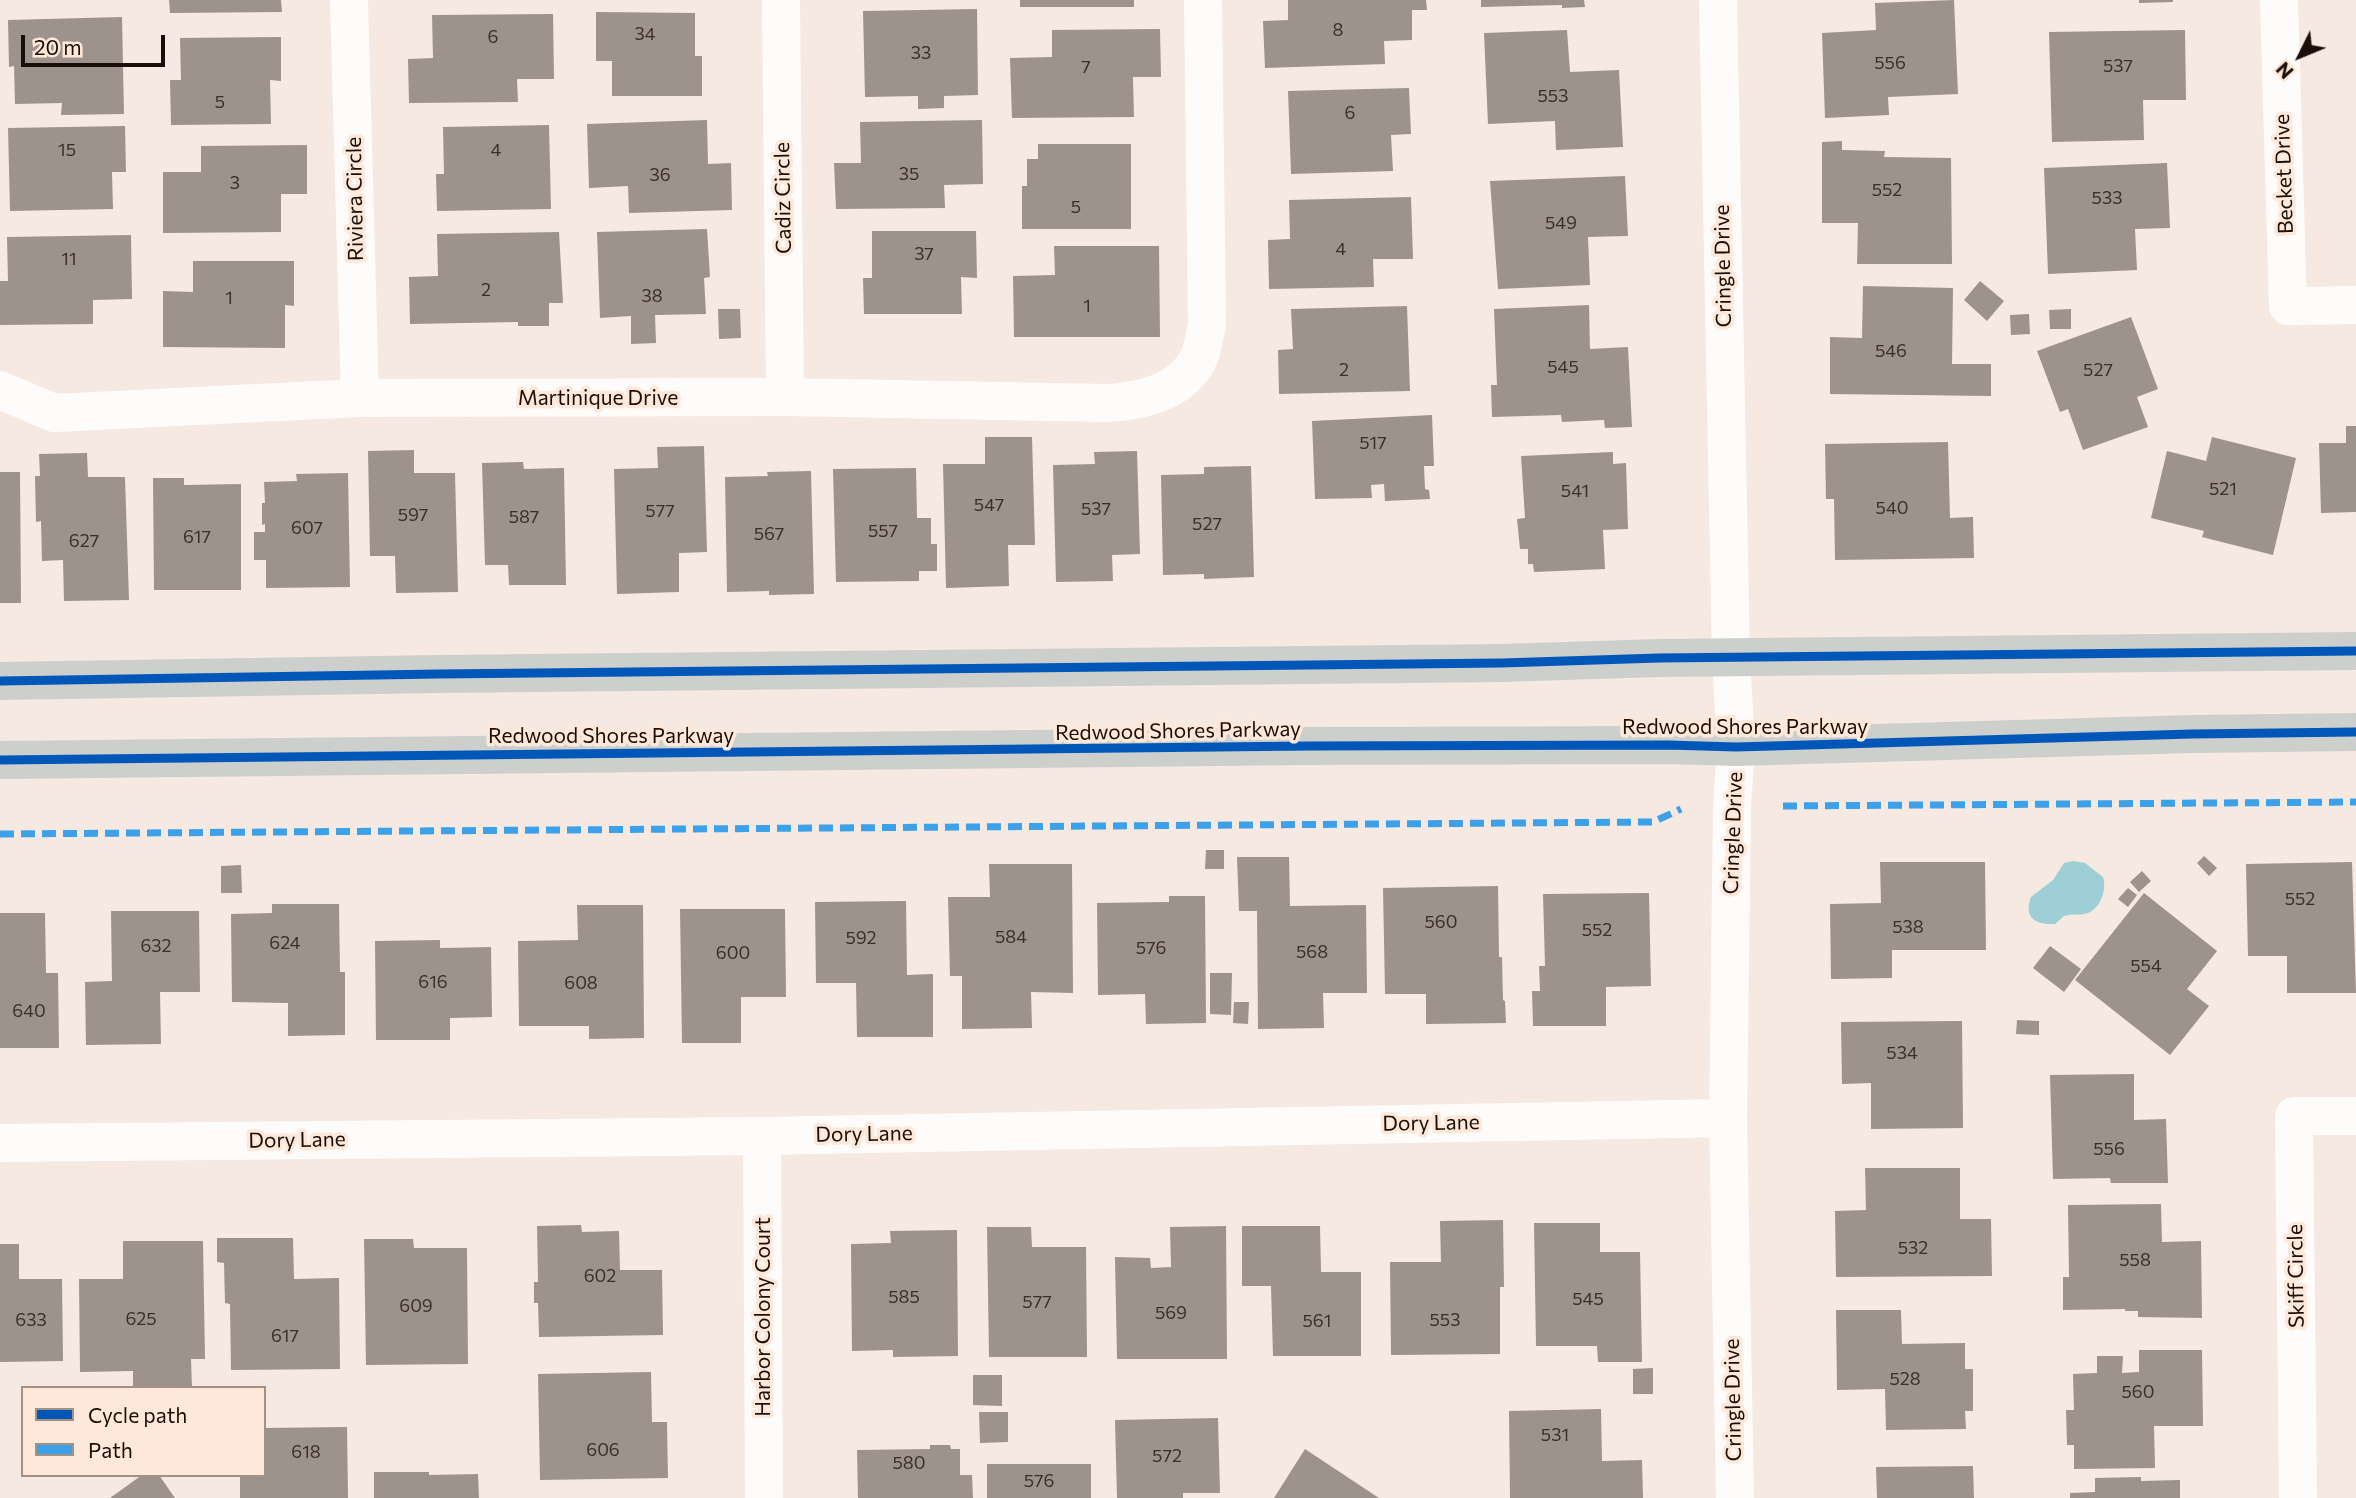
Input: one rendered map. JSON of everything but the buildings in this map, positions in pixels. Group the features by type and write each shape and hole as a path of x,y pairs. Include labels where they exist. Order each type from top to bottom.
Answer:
{"main road":[{"path":"0,681 2356,651"},
{"name":"Redwood Shores Parkway","path":"0,760 1147,750 1310,746 1736,747 2356,732"}],"street":[{"name":"Riviera Circle","path":"349,0 360,398"},
{"name":"Cadiz Circle","path":"781,0 785,397"},
{"name":"Martinique Drive","path":"0,390 54,413 360,398 785,397 1129,402 1150,397 1171,387 1192,369 1201,352 1207,325 1203,0"},
{"name":"Cringle Drive","path":"1718,0 1731,658 1736,747 1732,807 1728,1118 1735,1498"},
{"name":"Becket Drive","path":"2279,0 2288,306 2356,305"},
{"name":"Skiff Circle","path":"2298,1498 2294,1116 2356,1116"},
{"name":"Dory Lane","path":"0,1143 762,1136 1728,1118"},
{"name":"Harbor Colony Court","path":"762,1136 764,1498"}],"water":[{"path":"2064,863 2085,863 2103,877 2104,887 2100,903 2093,911 2064,916 2055,924 2033,919 2029,910 2031,897 2053,880"}],"marked path":[{"path":"1783,806 2356,802"},
{"path":"0,834 1653,822 1681,809"}],"cycle path":[{"path":"0,681 2356,651"},
{"path":"0,760 1310,746 1736,747 2356,732"}]}
